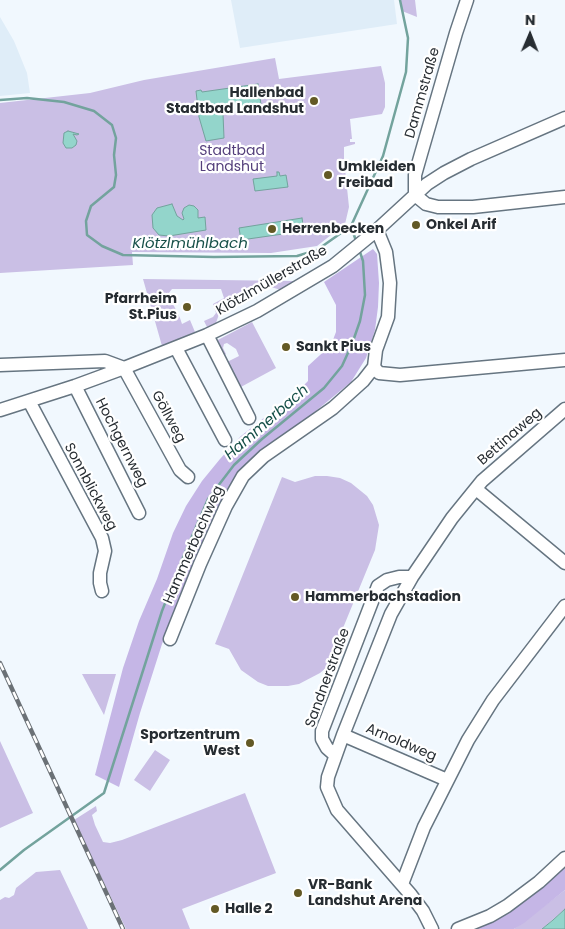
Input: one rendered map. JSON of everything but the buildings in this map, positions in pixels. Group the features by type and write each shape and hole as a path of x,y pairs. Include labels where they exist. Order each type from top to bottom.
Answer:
{"street":[{"name":"Dammstraße","path":"416,195 415,175 456,33 468,0"},
{"name":"Klötzlmüllerstraße","path":"0,410 75,386 176,348 256,311 333,266 373,234 436,178 471,158 565,118"},
{"path":"418,164 427,174 436,178"},
{"path":"416,195 431,206 473,207 565,197"},
{"path":"373,234 386,252 390,283 388,317 376,350 374,367 380,373 400,375 565,360"},
{"path":"207,335 249,418"},
{"path":"176,348 225,440"},
{"path":"0,364 105,361 124,368"},
{"name":"Hammerbachweg","path":"170,639 200,564 226,506 243,476 264,456 333,408 363,381 374,367"},
{"name":"Göllweg","path":"124,368 180,470 188,477"},
{"name":"Hochgernweg","path":"75,386 139,513"},
{"name":"Sonnblickweg","path":"28,401 102,538 105,551 100,573 102,591"},
{"name":"Bettinaweg","path":"476,489 482,481 565,409"},
{"path":"432,929 423,910 337,810 327,786 328,777 342,735 392,614 412,576 452,518 476,489 565,563"},
{"name":"Sandnerstraße","path":"335,755 327,748 322,739 322,731 378,586 387,580 412,576"},
{"path":"402,884 424,827 468,740 493,700 565,606"},
{"name":"Arnoldweg","path":"342,735 447,780"},
{"path":"458,929 490,916 507,906 539,882 565,858"}],"shaded area":[{"path":"231,0 394,0 397,24 240,48"},
{"path":"0,17 14,41 27,73 30,93 0,96"},
{"path":"258,84 262,111 257,112 256,109 223,114 224,138 206,141 199,117 196,91 201,90 202,92"},
{"path":"68,131 79,134 73,134 77,141 76,145 72,148 66,148 63,143 64,133"},
{"path":"277,172 279,172 280,176 286,175 288,187 255,191 253,179 277,176"},
{"path":"172,204 177,216 183,220 182,213 184,208 189,205 194,206 198,210 198,218 205,217 206,230 169,236 159,235 153,228 152,215 157,208"},
{"name":"Herrenbecken","path":"302,218 304,231 241,240 239,228"},
{"path":"373,249 377,254 378,307 375,330 366,358 351,382 265,449 188,576 162,644 119,787 95,775 123,668 173,533 186,506 202,481 241,436 308,381 308,366 331,345 336,332 336,305 324,282"},
{"path":"565,864 565,890 524,923 514,929 470,929 505,915"},
{"path":"565,909 565,929 542,929 553,920"}],"green space":[{"path":"400,0 415,0 417,17 402,11"},
{"name":"Stadtbad Landshut","path":"275,58 279,79 381,66 385,83 385,107 382,114 350,119 352,139 350,139 350,142 355,142 355,144 344,147 349,207 345,224 317,246 271,253 132,252 133,265 0,273 0,103 90,93 144,80"},
{"path":"143,279 294,281 281,290 271,287 219,314 216,323 207,327 204,321 213,317 216,313 213,304 224,298 221,289 172,289 168,294 182,324 190,320 195,332 162,346"},
{"path":"252,322 276,368 239,388 225,363 239,356 236,349 227,343 224,344 223,348 226,354 222,357 214,342"},
{"name":"Hammerbachstadion","path":"315,476 340,478 351,483 367,496 373,505 379,525 375,550 327,667 299,684 268,686 258,682 241,670 229,649 215,644 282,477 295,482"},
{"path":"82,674 116,674 104,715"},
{"path":"0,741 33,813 0,828"},
{"path":"155,750 170,760 150,791 134,780"},
{"path":"245,793 276,873 182,909 190,929 126,929 74,820 96,806 97,811 92,815 95,825 103,842 110,843"},
{"path":"60,870 88,929 0,929 0,900 14,895 16,888 36,872"},
{"path":"565,890 565,909 542,929 514,929"}],"waterway":[{"name":"Hammerbach","path":"356,241 351,226 383,156 406,72 408,38 400,0"},
{"name":"Klötzlmühlbach","path":"0,100 27,98 64,102 94,111 112,125 116,138 114,155 116,175 114,187 91,206 86,221 87,235 102,246 123,255 297,256 317,250 351,226"},
{"name":"Hammerbach","path":"0,870 24,850 104,793 162,611 208,499 234,465 262,439 324,388 342,366 360,321 365,295 363,261 359,249"}],"railway":[{"path":"0,663 123,929"}],"place":[{"name":"Hallenbad Stadtbad Landshut","path":"314,101"},
{"name":"Umkleiden Freibad","path":"328,175"},
{"name":"Onkel Arif","path":"416,225"},
{"name":"Herrenbecken","path":"272,229"},
{"name":"Pfarrheim St.Pius","path":"187,307"},
{"name":"Sankt Pius","path":"286,347"},
{"name":"Hammerbachstadion","path":"295,597"},
{"name":"Sportzentrum West","path":"250,743"},
{"name":"VR-Bank Landshut Arena","path":"298,893"},
{"name":"Halle 2","path":"215,909"}]}
